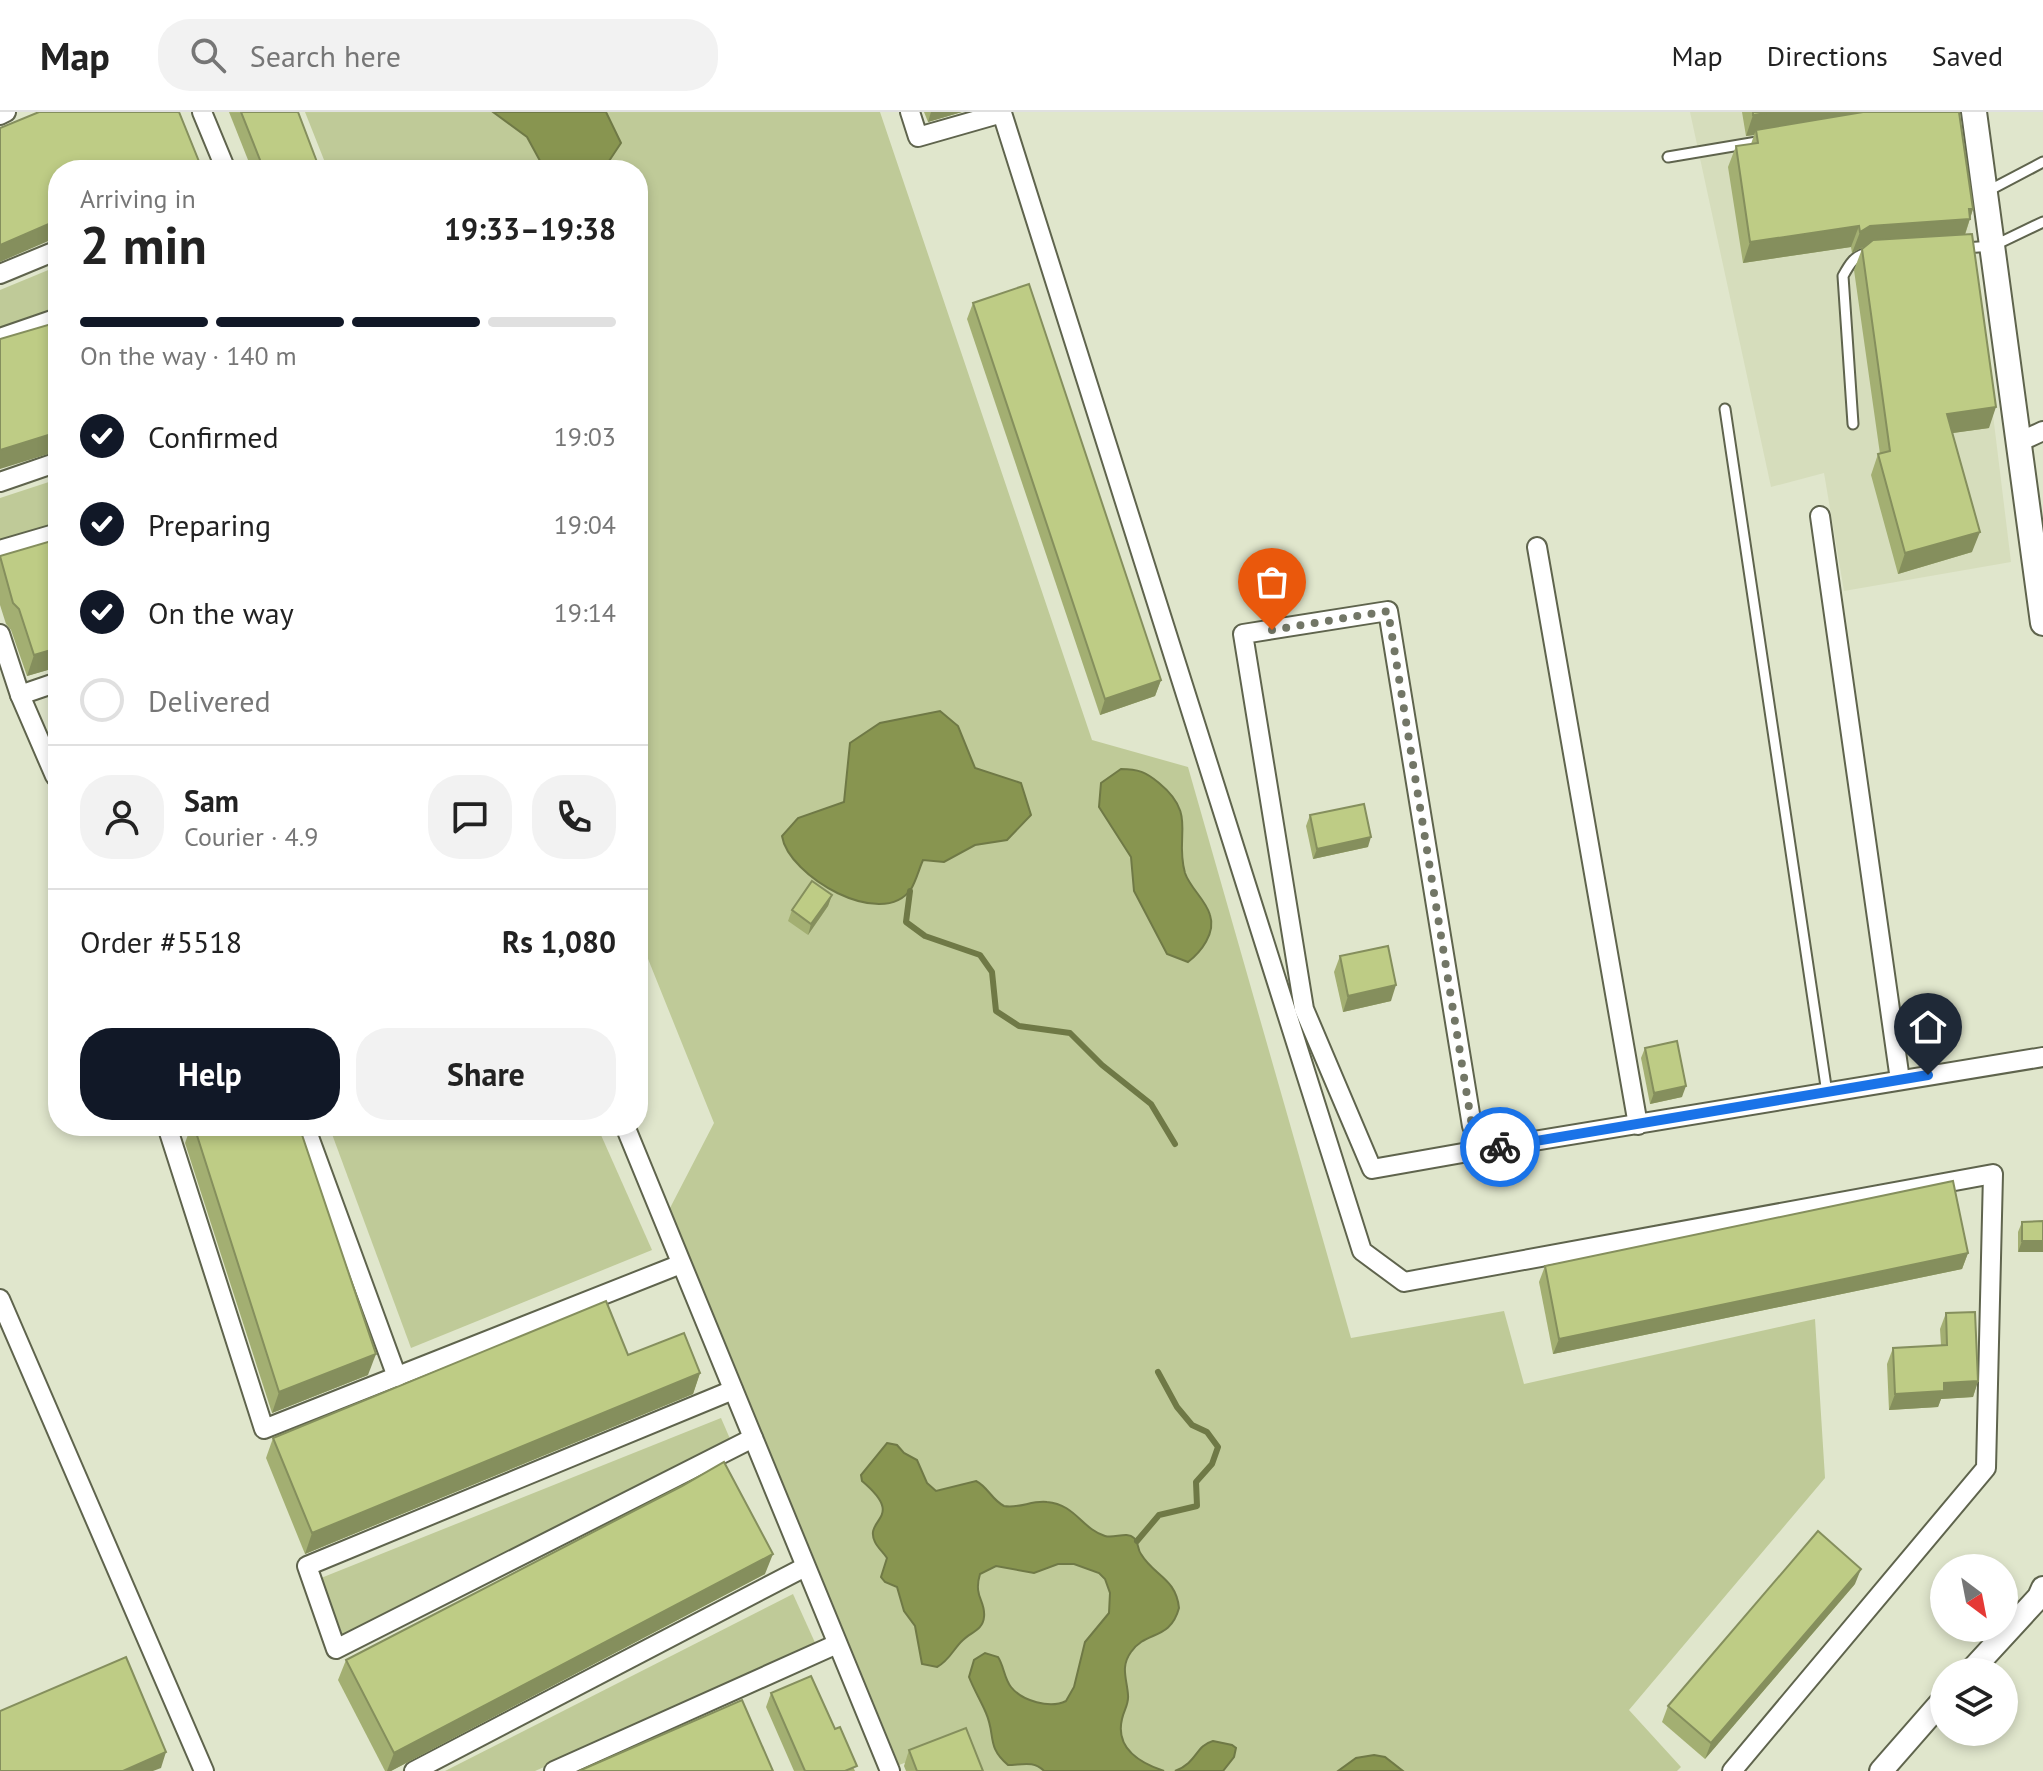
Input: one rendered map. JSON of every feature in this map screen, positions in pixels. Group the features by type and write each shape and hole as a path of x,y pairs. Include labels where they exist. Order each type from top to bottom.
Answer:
{"main road":[{"path":"1974,112 2019,442 2035,494 2043,623"}],"street":[{"path":"0,115 6,112"},
{"path":"202,112 222,160"},
{"path":"910,112 918,137 1002,113 1362,1251 1404,1282 1993,1174 1986,1468 1732,1771"},
{"path":"0,274 48,254"},
{"path":"0,338 48,321"},
{"path":"2019,442 2043,431"},
{"path":"0,482 48,465"},
{"path":"1820,516 1900,1080"},
{"path":"0,550 48,536"},
{"path":"1537,547 1638,1125"},
{"path":"1491,1148 1472,1126 1388,611 1243,634 1304,1009 1372,1169 2043,1057"},
{"path":"0,634 20,695 48,760"},
{"path":"20,695 48,685"},
{"path":"170,1136 264,1429 681,1264"},
{"path":"309,1136 397,1377"},
{"path":"629,1136 890,1771"},
{"path":"0,1299 201,1770"},
{"path":"733,1390 307,1566 336,1649 753,1438"},
{"path":"414,1771 805,1567"},
{"path":"1983,1658 2039,1597 2043,1588"},
{"path":"554,1771 837,1644"},
{"path":"1881,1771 1930,1715"}],"lane":[{"path":"1668,157 1777,138"},
{"path":"1985,193 2043,162"},
{"path":"1949,249 1993,246 2043,222"},
{"path":"1853,424 1843,276 1849,264 1863,254 1877,253"},
{"path":"1725,409 1827,1093"}],"shaded area":[{"path":"305,112 880,112 1092,740 1188,767 1351,1338 1504,1311 1524,1384 1815,1319 1825,1478 1629,1710 1681,1767 1677,1771 976,1771 963,1741 899,1765 670,1208 714,1123 648,959 648,160 324,160"},
{"path":"493,112 606,112 621,143 610,160 540,160 527,137"},
{"path":"1690,112 1956,112 2011,562 1844,591 1824,473 1771,487"},
{"path":"48,270 48,313 0,330 0,290"},
{"path":"48,482 48,528 0,544 0,498"},
{"path":"940,711 958,726 975,768 1021,783 1031,815 1007,840 975,845 944,862 923,860 911,889 897,900 879,904 859,901 818,881 788,851 782,836 798,818 844,802 850,743 880,723"},
{"path":"1121,769 1150,776 1171,794 1178,805 1185,873 1208,910 1211,922 1206,942 1188,962 1167,954 1134,891 1131,857 1099,807 1101,783"},
{"path":"333,1136 601,1136 652,1250 411,1348"},
{"path":"721,1418 731,1441 343,1636 321,1578"},
{"path":"887,1443 897,1445 917,1460 927,1483 936,1491 976,1481 1004,1506 1041,1502 1057,1504 1097,1533 1109,1537 1128,1535 1136,1540 1146,1561 1174,1590 1179,1608 1170,1626 1137,1645 1128,1657 1125,1673 1128,1698 1122,1719 1122,1738 1138,1759 1164,1771 1044,1771 1032,1764 1008,1765 1001,1758 994,1746 986,1713 969,1677 974,1660 985,1653 998,1657 1011,1687 1029,1700 1044,1704 1066,1701 1074,1687 1085,1642 1109,1613 1110,1593 1105,1579 1099,1573 1074,1564 1058,1564 1034,1573 996,1566 980,1574 978,1588 984,1612 981,1625 937,1667 922,1664 915,1626 904,1611 897,1587 881,1577 887,1558 876,1544 873,1534 883,1511 881,1503 862,1481 861,1475"},
{"path":"793,1594 817,1647 535,1771 445,1771"},
{"path":"1213,1741 1236,1748 1234,1757 1223,1771 1175,1771 1188,1763 1207,1743"},
{"path":"1385,1757 1403,1771 1338,1771 1356,1758"}],"building":[{"path":"39,112 179,112 198,160 48,160 48,224 0,245 0,128"},
{"path":"241,112 298,112 316,160 260,160"},
{"path":"1863,112 1959,112 1973,209 1969,209 1970,219 1870,226 1860,232 1859,226 1750,242 1736,146 1758,143 1756,130"},
{"path":"1972,234 1996,407 1947,414 1980,532 1905,553 1878,454 1890,451 1862,249 1873,240"},
{"path":"1029,284 1161,680 1105,699 973,303"},
{"path":"48,325 48,435 0,450 0,339"},
{"path":"48,542 48,651 34,655 19,609 13,603 0,556"},
{"path":"1364,804 1371,837 1317,849 1310,815"},
{"path":"812,881 832,895 811,924 792,910"},
{"path":"1388,946 1396,985 1348,996 1340,956"},
{"path":"1677,1041 1686,1086 1654,1093 1645,1048"},
{"path":"197,1136 302,1136 376,1354 279,1392"},
{"path":"1953,1181 1968,1253 1559,1339 1545,1266"},
{"path":"2043,1221 2043,1241 2022,1241 2022,1222"},
{"path":"606,1301 628,1355 684,1333 700,1373 312,1533 273,1438"},
{"path":"1975,1312 1978,1381 1944,1383 1944,1391 1895,1394 1893,1348 1947,1345 1946,1313"},
{"path":"724,1462 773,1554 394,1753 346,1660"},
{"path":"1818,1531 1861,1569 1711,1743 1668,1706"},
{"path":"126,1657 166,1752 123,1771 0,1771 0,1711"},
{"path":"811,1676 835,1729 840,1727 857,1766 845,1771 805,1771 771,1693"},
{"path":"742,1700 773,1771 579,1771"},
{"path":"966,1728 983,1771 917,1771 909,1750"}],"waterway":[{"path":"910,891 906,922 925,936 980,955 992,972 996,1011 1019,1026 1070,1033 1102,1065 1151,1104 1175,1144"},
{"path":"1137,1541 1159,1515 1197,1506 1196,1482 1212,1464 1218,1447 1207,1432 1192,1425 1177,1407 1158,1372"}],"way so far":[{"path":"1272,630 1388,611 1472,1126 1491,1148 1500,1147"}],"route":[{"path":"1500,1147 1928,1075"}]}
